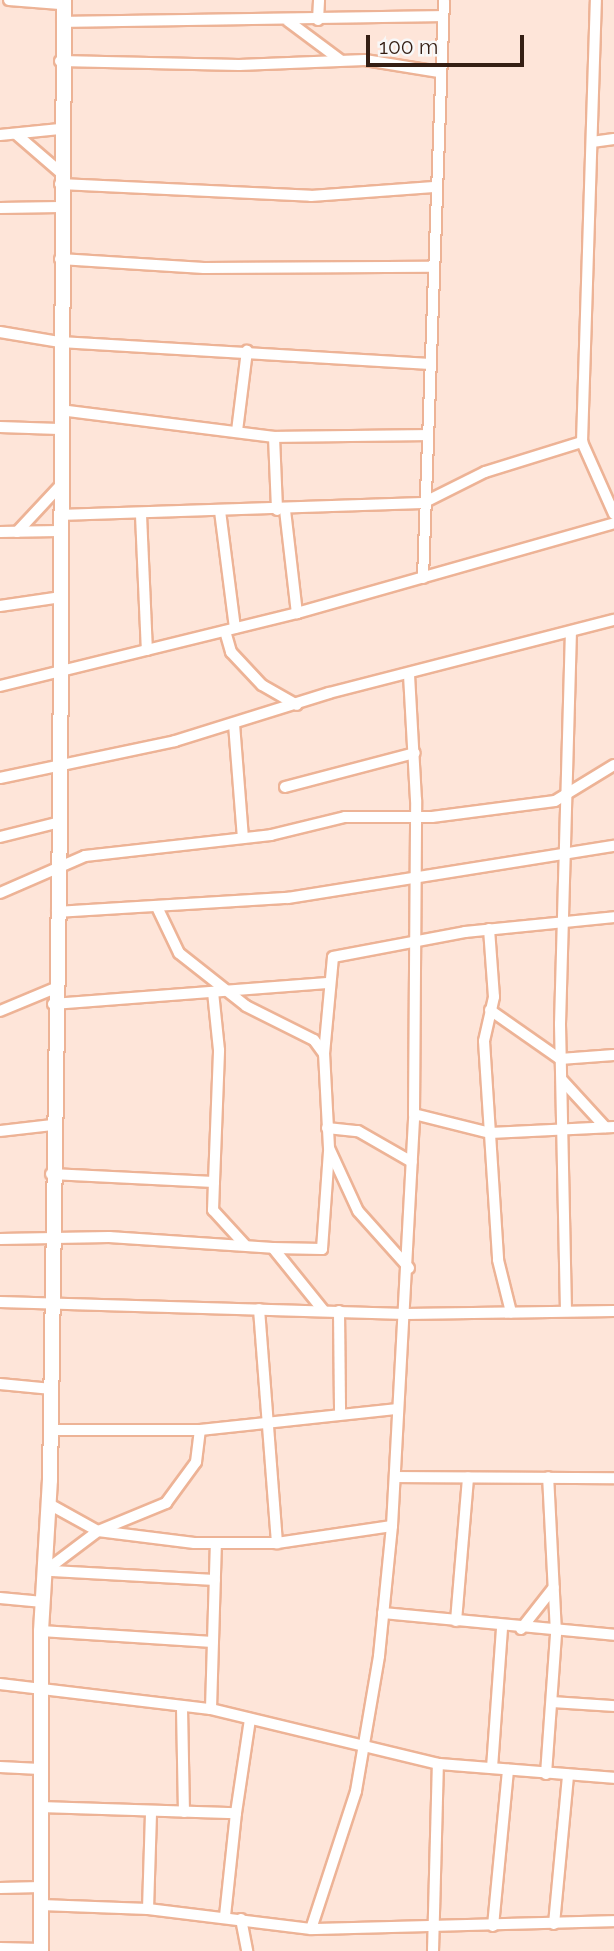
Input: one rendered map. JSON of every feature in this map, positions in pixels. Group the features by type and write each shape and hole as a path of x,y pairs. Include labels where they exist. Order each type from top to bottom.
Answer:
{"street":[{"path":"9,0 62,8 288,21 442,16"},
{"path":"318,20 319,0"},
{"path":"422,578 433,187 444,0"},
{"path":"596,0 582,442 614,514"},
{"path":"0,1948 41,1950 41,1631 49,1571 53,997 60,822 62,8"},
{"path":"288,21 342,60"},
{"path":"60,61 274,65 342,60 439,72"},
{"path":"0,135 60,129"},
{"path":"16,134 60,178 311,197 433,187"},
{"path":"592,142 614,139"},
{"path":"0,208 60,207"},
{"path":"60,259 204,268 432,267"},
{"path":"0,332 60,342 247,351 430,364"},
{"path":"237,431 247,351"},
{"path":"60,410 274,436 427,435"},
{"path":"0,427 59,429"},
{"path":"274,436 281,510 297,613"},
{"path":"59,515 141,515 423,503 485,472 582,442"},
{"path":"17,532 59,488"},
{"path":"220,511 231,652 254,677 297,705"},
{"path":"141,515 147,650"},
{"path":"0,687 297,613 614,523"},
{"path":"0,532 59,531"},
{"path":"0,606 61,597"},
{"path":"0,778 234,724 614,620"},
{"path":"566,1311 565,1128 560,1059 571,633"},
{"path":"311,1929 356,1791 383,1614 392,1526 409,1268 414,1114 413,878 416,813 409,675"},
{"path":"234,724 243,838"},
{"path":"285,786 415,753"},
{"path":"0,892 59,865 243,838 345,817 416,813 432,817 567,798 599,769 614,765"},
{"path":"0,837 60,822"},
{"path":"57,912 288,898 614,846"},
{"path":"157,907 179,953 228,991 313,1040 324,1054"},
{"path":"0,1239 51,1235 322,1249 329,1148 324,1054 327,983 336,954 489,929 565,919 614,917"},
{"path":"489,929 490,1010 483,1027 498,1260 511,1312"},
{"path":"0,1011 53,997 214,992 327,983"},
{"path":"298,986 326,1005"},
{"path":"214,992 219,1050 212,1210 245,1245"},
{"path":"490,1010 560,1059 614,1055"},
{"path":"562,1080 610,1127"},
{"path":"414,1114 490,1133 610,1127"},
{"path":"0,1131 52,1125"},
{"path":"327,1128 358,1131 412,1162"},
{"path":"329,1148 358,1210 409,1268"},
{"path":"51,1174 214,1182"},
{"path":"273,1248 323,1310"},
{"path":"0,1302 406,1314 614,1311"},
{"path":"259,1309 277,1543"},
{"path":"339,1311 340,1414"},
{"path":"0,1384 52,1390"},
{"path":"51,1430 200,1430 398,1409"},
{"path":"49,1571 98,1531 166,1503 196,1462 200,1430"},
{"path":"395,1477 614,1478"},
{"path":"547,1774 556,1633 548,1477"},
{"path":"456,1621 468,1478"},
{"path":"50,1504 98,1531 216,1544 277,1543 392,1526"},
{"path":"211,1709 216,1544"},
{"path":"49,1571 215,1580"},
{"path":"521,1629 554,1587"},
{"path":"0,1598 43,1602"},
{"path":"383,1614 556,1633 614,1635"},
{"path":"492,1768 502,1627"},
{"path":"41,1631 213,1642"},
{"path":"0,1684 182,1708 211,1709 438,1764 614,1778"},
{"path":"553,1702 614,1706"},
{"path":"182,1708 184,1812"},
{"path":"225,1916 250,1719"},
{"path":"433,1951 438,1764"},
{"path":"0,1767 40,1769"},
{"path":"493,1926 508,1770"},
{"path":"554,1924 568,1775"},
{"path":"40,1807 151,1813 236,1813"},
{"path":"148,1909 151,1813"},
{"path":"0,1888 41,1887"},
{"path":"41,1905 148,1909 225,1916 311,1929 435,1928 614,1921"},
{"path":"241,1919 247,1951"}]}
